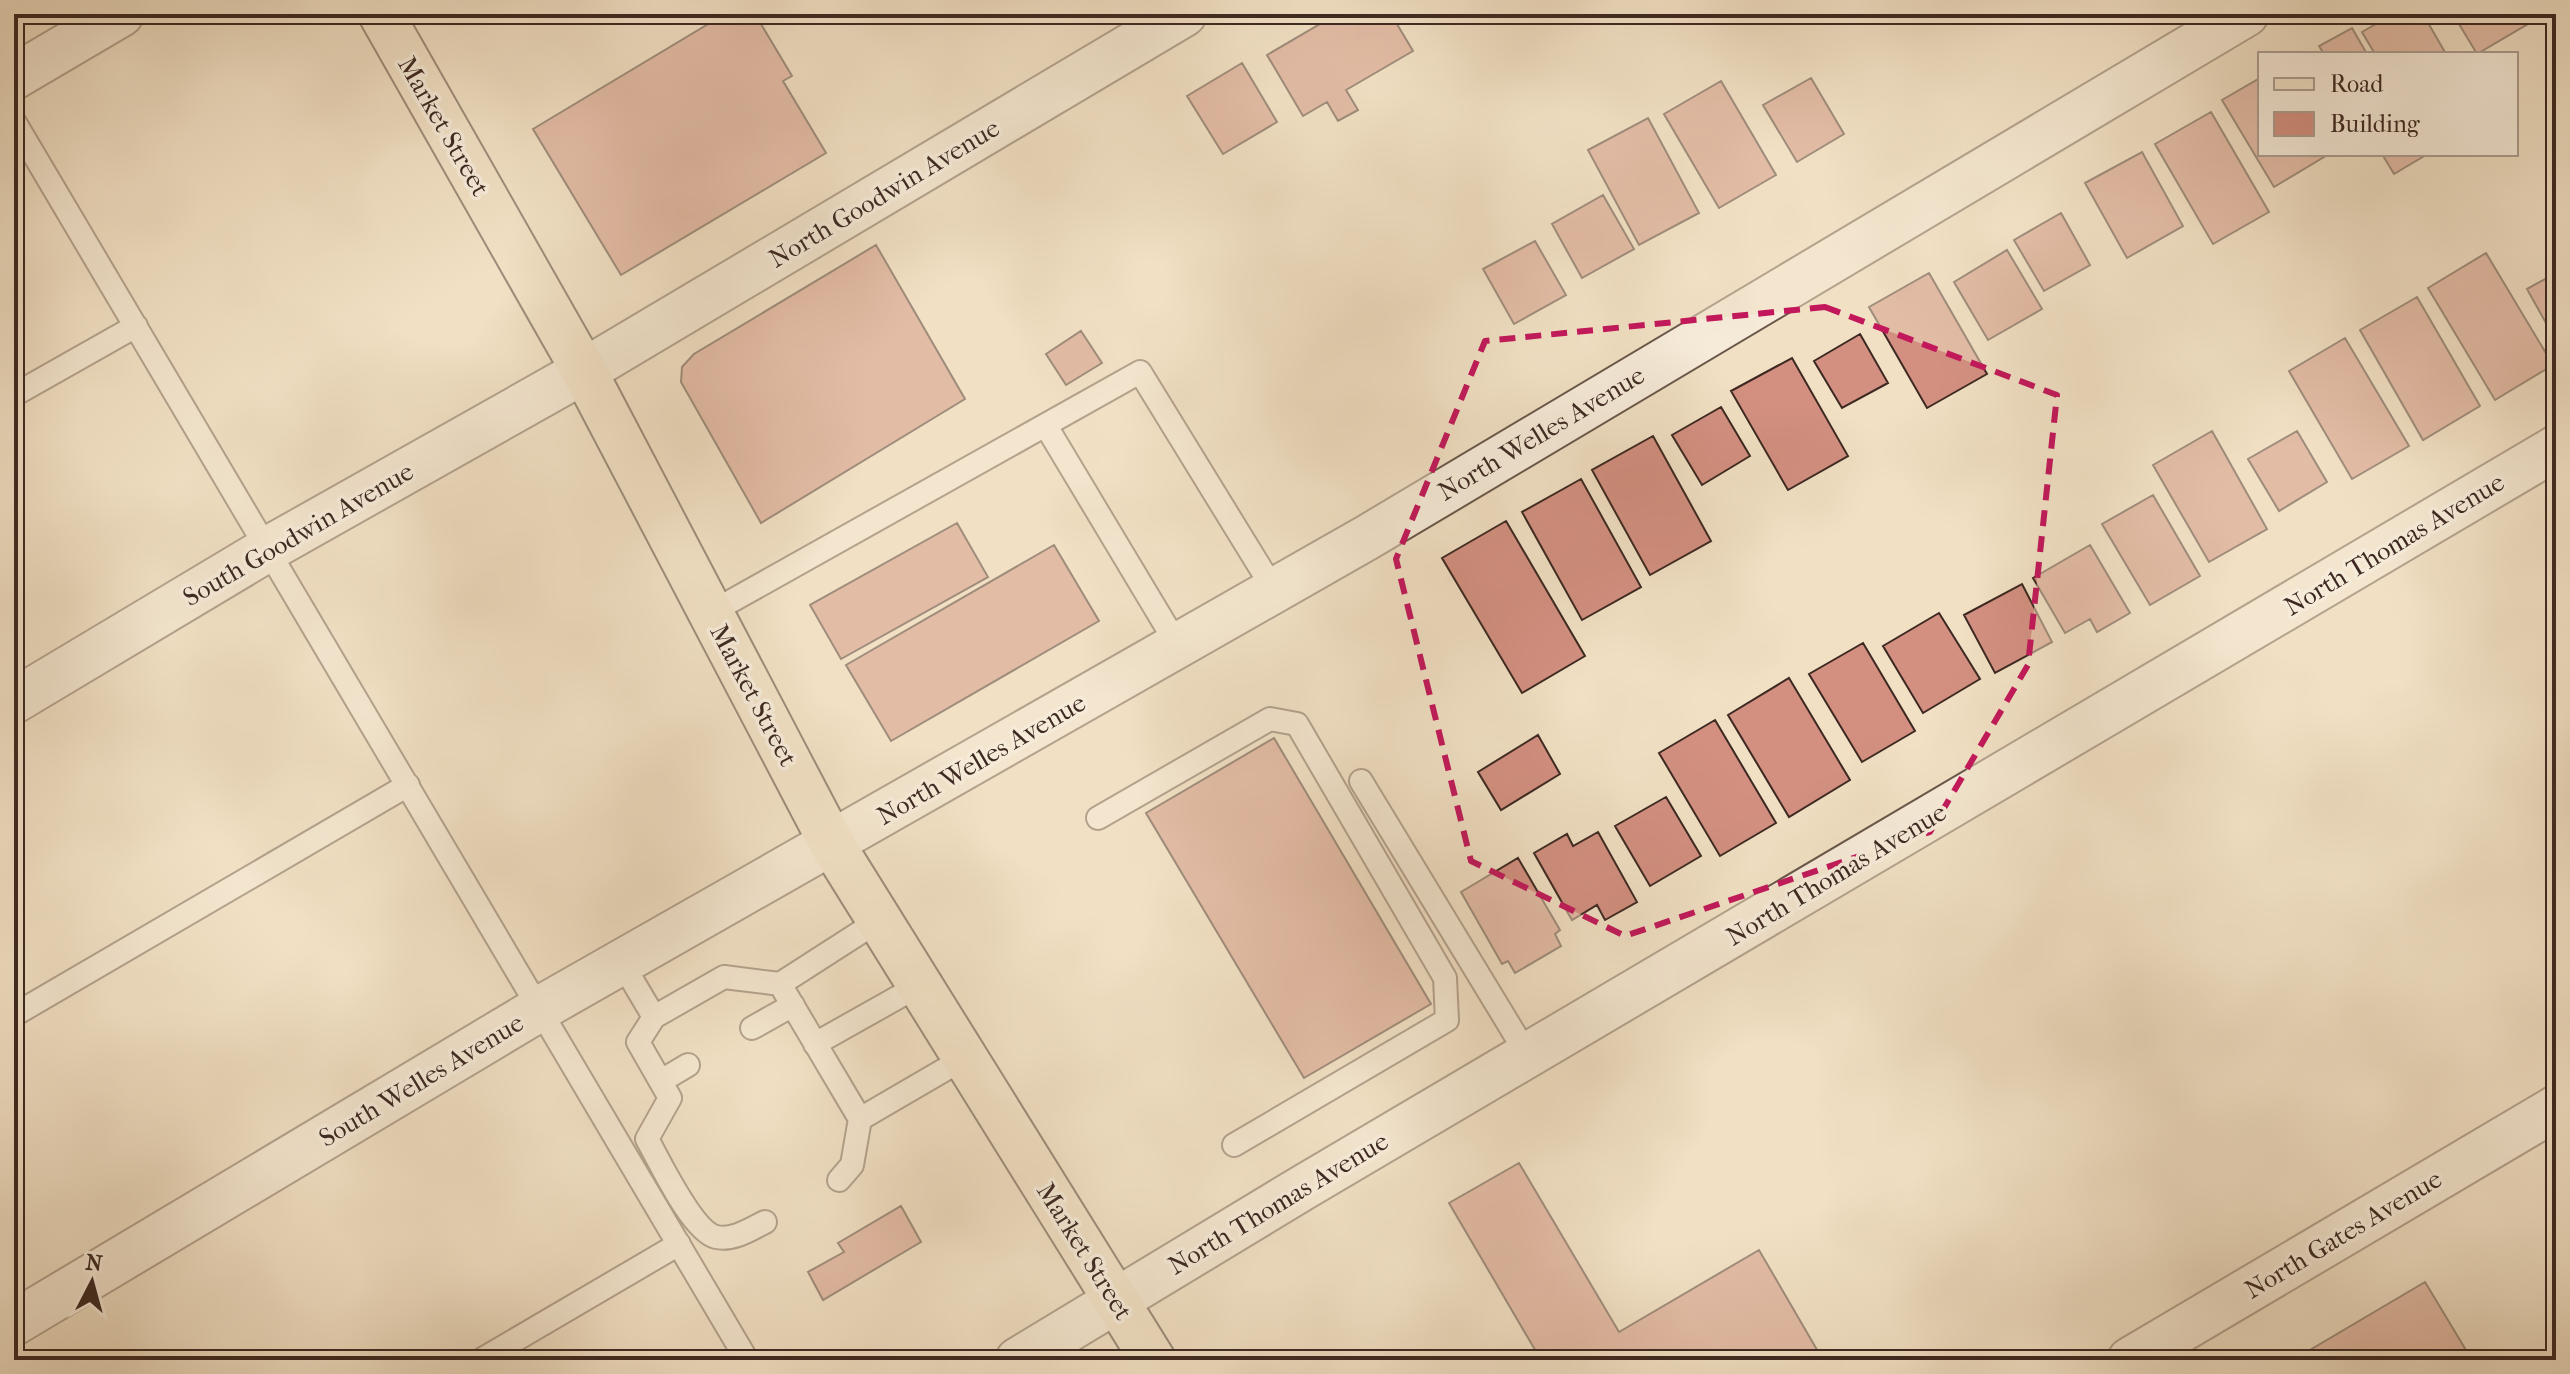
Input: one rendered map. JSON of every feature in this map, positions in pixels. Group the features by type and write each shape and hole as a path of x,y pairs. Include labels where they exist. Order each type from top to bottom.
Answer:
{"main road":[{"name":"Market Street","path":"381,14 584,371 832,844 1153,1360"}],"street":[{"path":"14,77 121,14"},
{"name":"North Goodwin Avenue","path":"584,371 1184,14"},
{"name":"North Welles Avenue","path":"832,844 1274,590 2246,14"},
{"name":"South Goodwin Avenue","path":"14,701 268,549 584,371"},
{"name":"North Thomas Avenue","path":"1018,1360 1116,1299 2556,448"},
{"name":"South Welles Avenue","path":"14,1323 541,1008 832,844"},
{"name":"North Gates Avenue","path":"2130,1360 2556,1108"}],"lane":[{"path":"14,121 747,1360"},
{"path":"14,395 136,326"},
{"path":"710,613 1140,372 1274,590"},
{"path":"1046,426 1178,646"},
{"path":"1098,818 1270,719 1297,724 1445,978 1447,1020 1234,1145"},
{"path":"1361,781 1528,1056"},
{"path":"14,1015 408,785"},
{"path":"765,1222 738,1236 717,1237 699,1227 647,1139 670,1098 638,1042 654,1017 724,977 780,984 878,921"},
{"path":"622,963 654,1017"},
{"path":"780,984 860,1119 852,1165 839,1180"},
{"path":"815,1044 918,986"},
{"path":"752,1028 793,1005"},
{"path":"860,1119 963,1059"},
{"path":"661,1081 688,1065"},
{"path":"481,1360 679,1244"}],"highlighted area":[{"path":"1825,307 2057,395 2028,665 1930,832 1625,936 1471,861 1396,559 1485,341"}],"building":[{"path":"725,14 755,14 792,76 783,81 826,153 621,275 533,129"},
{"path":"1337,14 1391,14 1413,51 1346,90 1358,110 1338,121 1327,102 1303,116 1267,55"},
{"path":"2393,14 2423,14 2445,52 2374,52 2362,32"},
{"path":"2453,14 2545,14 2480,52 2476,52"},
{"path":"2352,28 2366,52 2323,52 2319,46"},
{"path":"1242,63 1277,122 1223,154 1187,96"},
{"path":"1811,78 1844,134 1797,162 1763,105"},
{"path":"2258,79 2258,156 2326,156 2274,187 2222,100"},
{"path":"1721,81 1776,175 1719,208 1664,114"},
{"path":"2211,112 2269,212 2213,244 2155,144"},
{"path":"1648,118 1699,213 1639,245 1588,150"},
{"path":"2142,152 2183,226 2127,258 2085,183"},
{"path":"2383,156 2424,156 2394,174"},
{"path":"1603,195 1634,249 1582,278 1552,224"},
{"path":"2061,213 2090,265 2044,291 2014,240"},
{"path":"1535,241 1566,295 1514,324 1483,269"},
{"path":"876,245 965,399 761,523 681,382 682,367 694,354"},
{"path":"2007,250 2042,309 1988,340 1954,282"},
{"path":"2486,253 2553,365 2495,400 2428,288"},
{"path":"1929,273 1987,374 1927,408 1869,307"},
{"path":"2556,273 2556,341 2527,289"},
{"path":"2417,297 2480,406 2423,440 2360,330"},
{"path":"1081,331 1102,363 1066,385 1046,354"},
{"path":"1860,334 1888,383 1842,408 1814,361"},
{"path":"2345,338 2409,446 2352,479 2289,371"},
{"path":"1792,358 1848,456 1788,490 1731,391"},
{"path":"1721,407 1750,456 1702,485 1672,435"},
{"path":"2212,431 2267,529 2209,562 2153,465"},
{"path":"2297,431 2327,482 2279,511 2248,459"},
{"path":"1653,436 1711,541 1650,575 1592,470"},
{"path":"1581,479 1641,587 1582,620 1522,512"},
{"path":"2153,495 2200,576 2150,605 2102,524"},
{"path":"1506,521 1585,656 1522,693 1442,558"},
{"path":"957,523 988,577 841,659 810,605"},
{"path":"1054,545 1099,621 891,741 846,665"},
{"path":"2090,545 2130,613 2097,632 2090,619 2065,633 2033,578"},
{"path":"2022,584 2052,642 1995,673 1964,615"},
{"path":"1939,613 1980,679 1923,713 1883,646"},
{"path":"1863,643 1915,731 1862,762 1809,674"},
{"path":"1789,678 1850,780 1789,817 1728,715"},
{"path":"1715,720 1776,823 1720,856 1659,753"},
{"path":"1538,735 1560,774 1501,810 1478,772"},
{"path":"1274,738 1431,1004 1304,1078 1146,813"},
{"path":"1666,797 1701,856 1650,886 1615,826"},
{"path":"1598,832 1637,902 1605,920 1597,905 1572,920 1534,853 1567,834 1573,846"},
{"path":"1518,858 1560,930 1555,934 1561,946 1515,973 1508,961 1502,964 1461,892"},
{"path":"1519,1163 1619,1332 1759,1250 1823,1360 1541,1360 1449,1203"},
{"path":"901,1206 921,1242 823,1300 808,1272 844,1252 838,1243"},
{"path":"2425,1282 2472,1360 2293,1360"}]}
